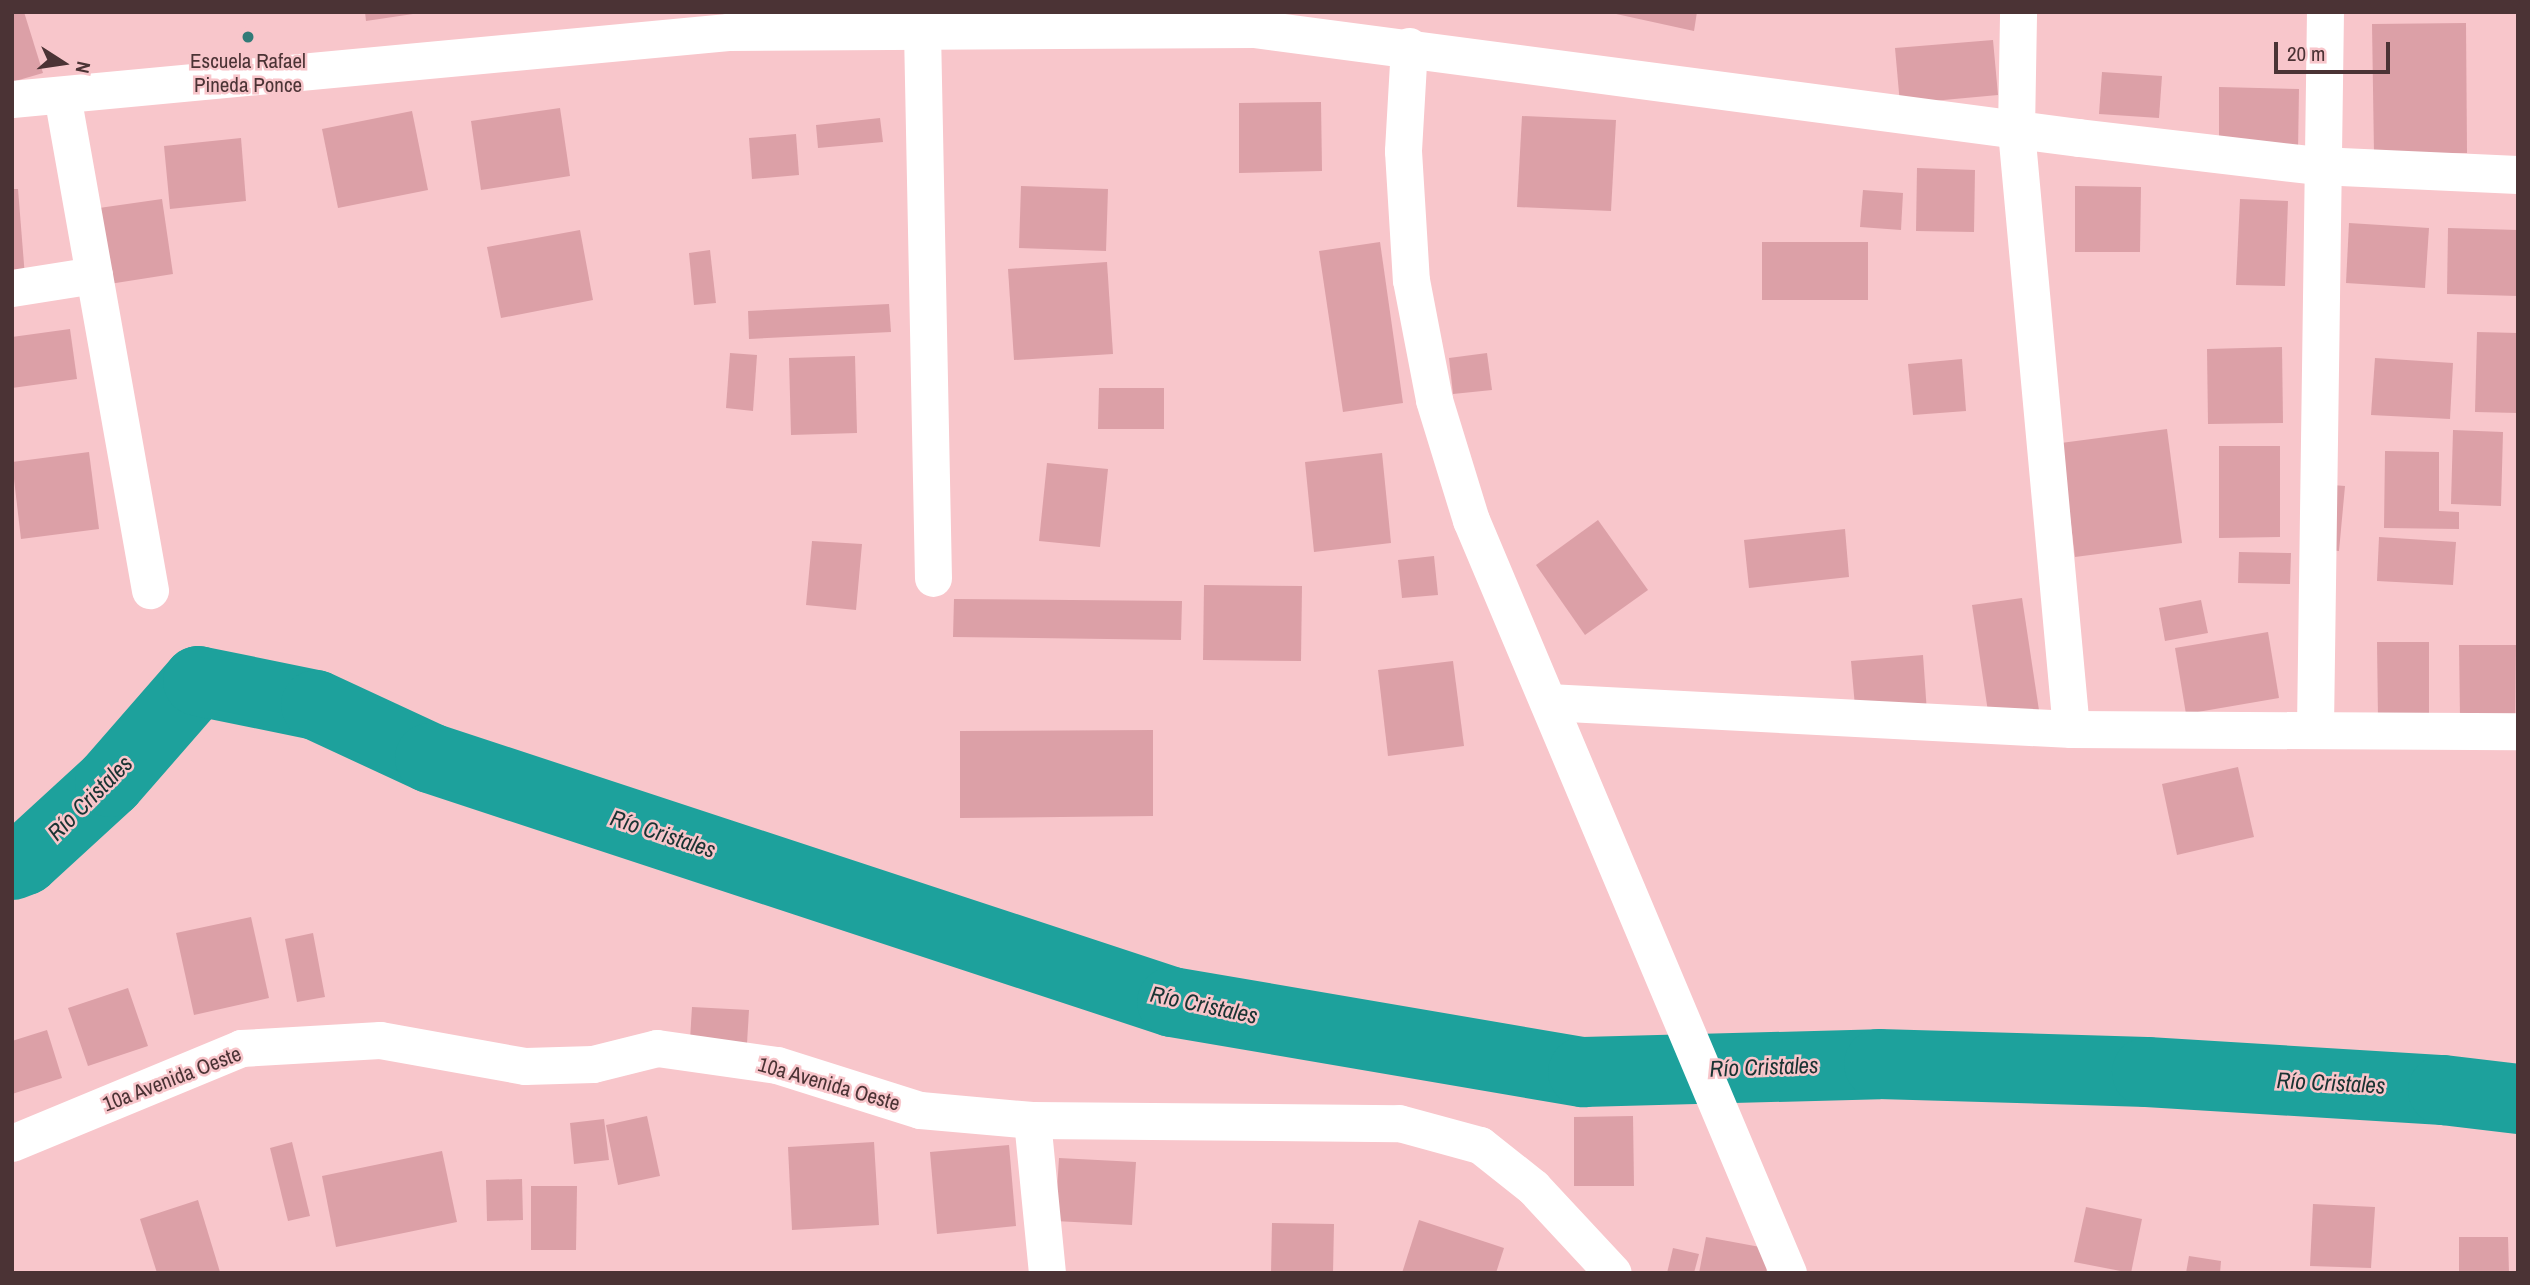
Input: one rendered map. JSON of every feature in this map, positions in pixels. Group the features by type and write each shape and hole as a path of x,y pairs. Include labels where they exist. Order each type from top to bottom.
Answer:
{"street":[{"path":"2018,12 2017,130 2071,729"},
{"path":"2315,727 2319,166 2325,12"},
{"path":"12,99 728,32 922,31 1255,20 1409,46 2017,130 2319,166 2518,175"},
{"path":"922,31 933,578"},
{"path":"1409,46 1403,151 1411,280 1434,400 1471,520 1788,1273"},
{"path":"62,95 150,590"},
{"path":"12,288 94,275"},
{"path":"1548,702 2071,729 2315,727 2518,731"},
{"name":"10a Avenida Oeste","path":"12,1143 241,1048 380,1040 525,1066 593,1063 657,1048 777,1065 920,1110 1032,1119 1399,1123 1480,1146 1533,1187 1613,1273"},
{"path":"1032,1119 1046,1273"}],"building":[{"path":"12,12 24,12 43,73 12,82"},
{"path":"365,12 413,12 413,14 366,21"},
{"path":"1607,12 1697,12 1694,31"},
{"path":"2466,23 2467,153 2374,154 2372,24"},
{"path":"1993,40 1998,95 1900,104 1895,48"},
{"path":"2102,72 2162,76 2159,118 2099,114"},
{"path":"2219,87 2299,89 2298,151 2219,150"},
{"path":"1321,102 1322,171 1239,173 1239,103"},
{"path":"560,108 570,176 481,190 471,121"},
{"path":"412,111 428,190 338,208 322,129"},
{"path":"1522,116 1616,120 1611,211 1517,207"},
{"path":"880,118 883,142 818,148 816,125"},
{"path":"796,134 799,175 752,179 749,138"},
{"path":"241,138 246,201 170,209 164,146"},
{"path":"1917,168 1975,170 1974,232 1916,231"},
{"path":"1021,186 1108,189 1106,251 1019,248"},
{"path":"2075,186 2141,187 2140,252 2075,252"},
{"path":"12,189 18,189 25,277 12,278"},
{"path":"1863,190 1903,193 1901,230 1860,227"},
{"path":"162,199 173,274 103,285 92,209"},
{"path":"2240,199 2288,201 2285,286 2236,285"},
{"path":"2349,223 2429,228 2425,288 2346,283"},
{"path":"2448,228 2518,230 2518,296 2447,294"},
{"path":"580,230 593,300 501,318 487,247"},
{"path":"1380,242 1403,403 1343,412 1319,251"},
{"path":"1762,242 1868,242 1868,300 1762,300"},
{"path":"710,250 716,303 694,305 689,253"},
{"path":"1107,262 1113,354 1014,360 1008,269"},
{"path":"889,304 891,332 749,339 748,311"},
{"path":"70,329 77,379 12,388 12,337"},
{"path":"2477,332 2518,333 2518,413 2475,412"},
{"path":"2282,347 2283,423 2208,424 2207,349"},
{"path":"730,353 757,355 753,411 726,408"},
{"path":"1487,353 1492,390 1453,394 1449,358"},
{"path":"855,356 857,433 791,435 789,358"},
{"path":"2375,358 2453,363 2450,419 2371,415"},
{"path":"1962,359 1966,411 1913,415 1908,364"},
{"path":"1099,388 1164,388 1164,429 1098,429"},
{"path":"2167,429 2182,543 2075,557 2061,443"},
{"path":"2453,430 2503,432 2501,506 2451,504"},
{"path":"2219,446 2280,446 2280,537 2219,538"},
{"path":"2385,451 2439,452 2439,511 2459,512 2459,529 2384,528"},
{"path":"89,452 99,529 21,539 12,462"},
{"path":"1382,453 1391,543 1314,552 1305,462"},
{"path":"1047,463 1108,469 1100,547 1039,541"},
{"path":"2319,484 2345,486 2339,551 2314,549"},
{"path":"1598,520 1648,590 1585,635 1536,565"},
{"path":"1845,529 1849,577 1749,588 1744,540"},
{"path":"2379,537 2456,542 2453,585 2377,581"},
{"path":"812,541 862,544 856,610 806,605"},
{"path":"2239,552 2291,553 2290,584 2238,583"},
{"path":"1434,556 1438,595 1402,598 1398,560"},
{"path":"1204,585 1302,586 1301,661 1203,660"},
{"path":"2022,598 2040,717 1990,725 1972,605"},
{"path":"954,599 1182,601 1181,640 953,637"},
{"path":"2201,600 2208,633 2165,641 2159,608"},
{"path":"2268,632 2279,698 2186,714 2175,648"},
{"path":"2377,642 2429,642 2429,718 2378,719"},
{"path":"2459,645 2516,645 2515,718 2460,718"},
{"path":"1923,655 1927,713 1856,718 1851,661"},
{"path":"1453,661 1464,746 1388,756 1378,670"},
{"path":"1153,730 1153,816 960,818 960,731"},
{"path":"2238,767 2254,837 2177,855 2162,784"},
{"path":"251,917 269,998 194,1015 176,933"},
{"path":"313,933 325,997 297,1002 285,939"},
{"path":"128,988 148,1046 88,1066 68,1008"},
{"path":"692,1007 749,1010 747,1044 690,1040"},
{"path":"47,1030 62,1078 12,1094 12,1041"},
{"path":"647,1116 660,1176 618,1185 606,1125"},
{"path":"1633,1116 1634,1186 1574,1186 1574,1117"},
{"path":"604,1119 609,1160 574,1164 570,1123"},
{"path":"292,1142 310,1216 288,1221 270,1148"},
{"path":"874,1142 879,1225 792,1230 788,1147"},
{"path":"1009,1145 1016,1226 937,1234 930,1152"},
{"path":"442,1151 457,1222 336,1247 322,1176"},
{"path":"1059,1158 1136,1162 1132,1225 1055,1221"},
{"path":"522,1179 523,1220 487,1221 486,1180"},
{"path":"531,1186 577,1186 576,1250 531,1250"},
{"path":"198,1200 220,1272 157,1273 140,1219"},
{"path":"2313,1204 2375,1207 2371,1268 2310,1266"},
{"path":"2086,1207 2142,1219 2131,1273 2074,1262"},
{"path":"1419,1220 1504,1248 1496,1273 1402,1273"},
{"path":"1272,1223 1334,1224 1333,1273 1271,1273"},
{"path":"1706,1237 1771,1249 1766,1273 1699,1273"},
{"path":"2459,1237 2508,1237 2509,1273 2459,1273"},
{"path":"1673,1248 1699,1254 1694,1273 1667,1273"},
{"path":"2189,1256 2221,1261 2220,1273 2186,1273"}],"waterway":[{"name":"Río Cristales","path":"12,865 25,860 110,782 198,681 316,705 430,758 1172,1002 1583,1072 1879,1064 2147,1072 2443,1090 2518,1099"}],"place":[{"name":"Escuela Rafael Pineda Ponce","path":"248,37"}]}
